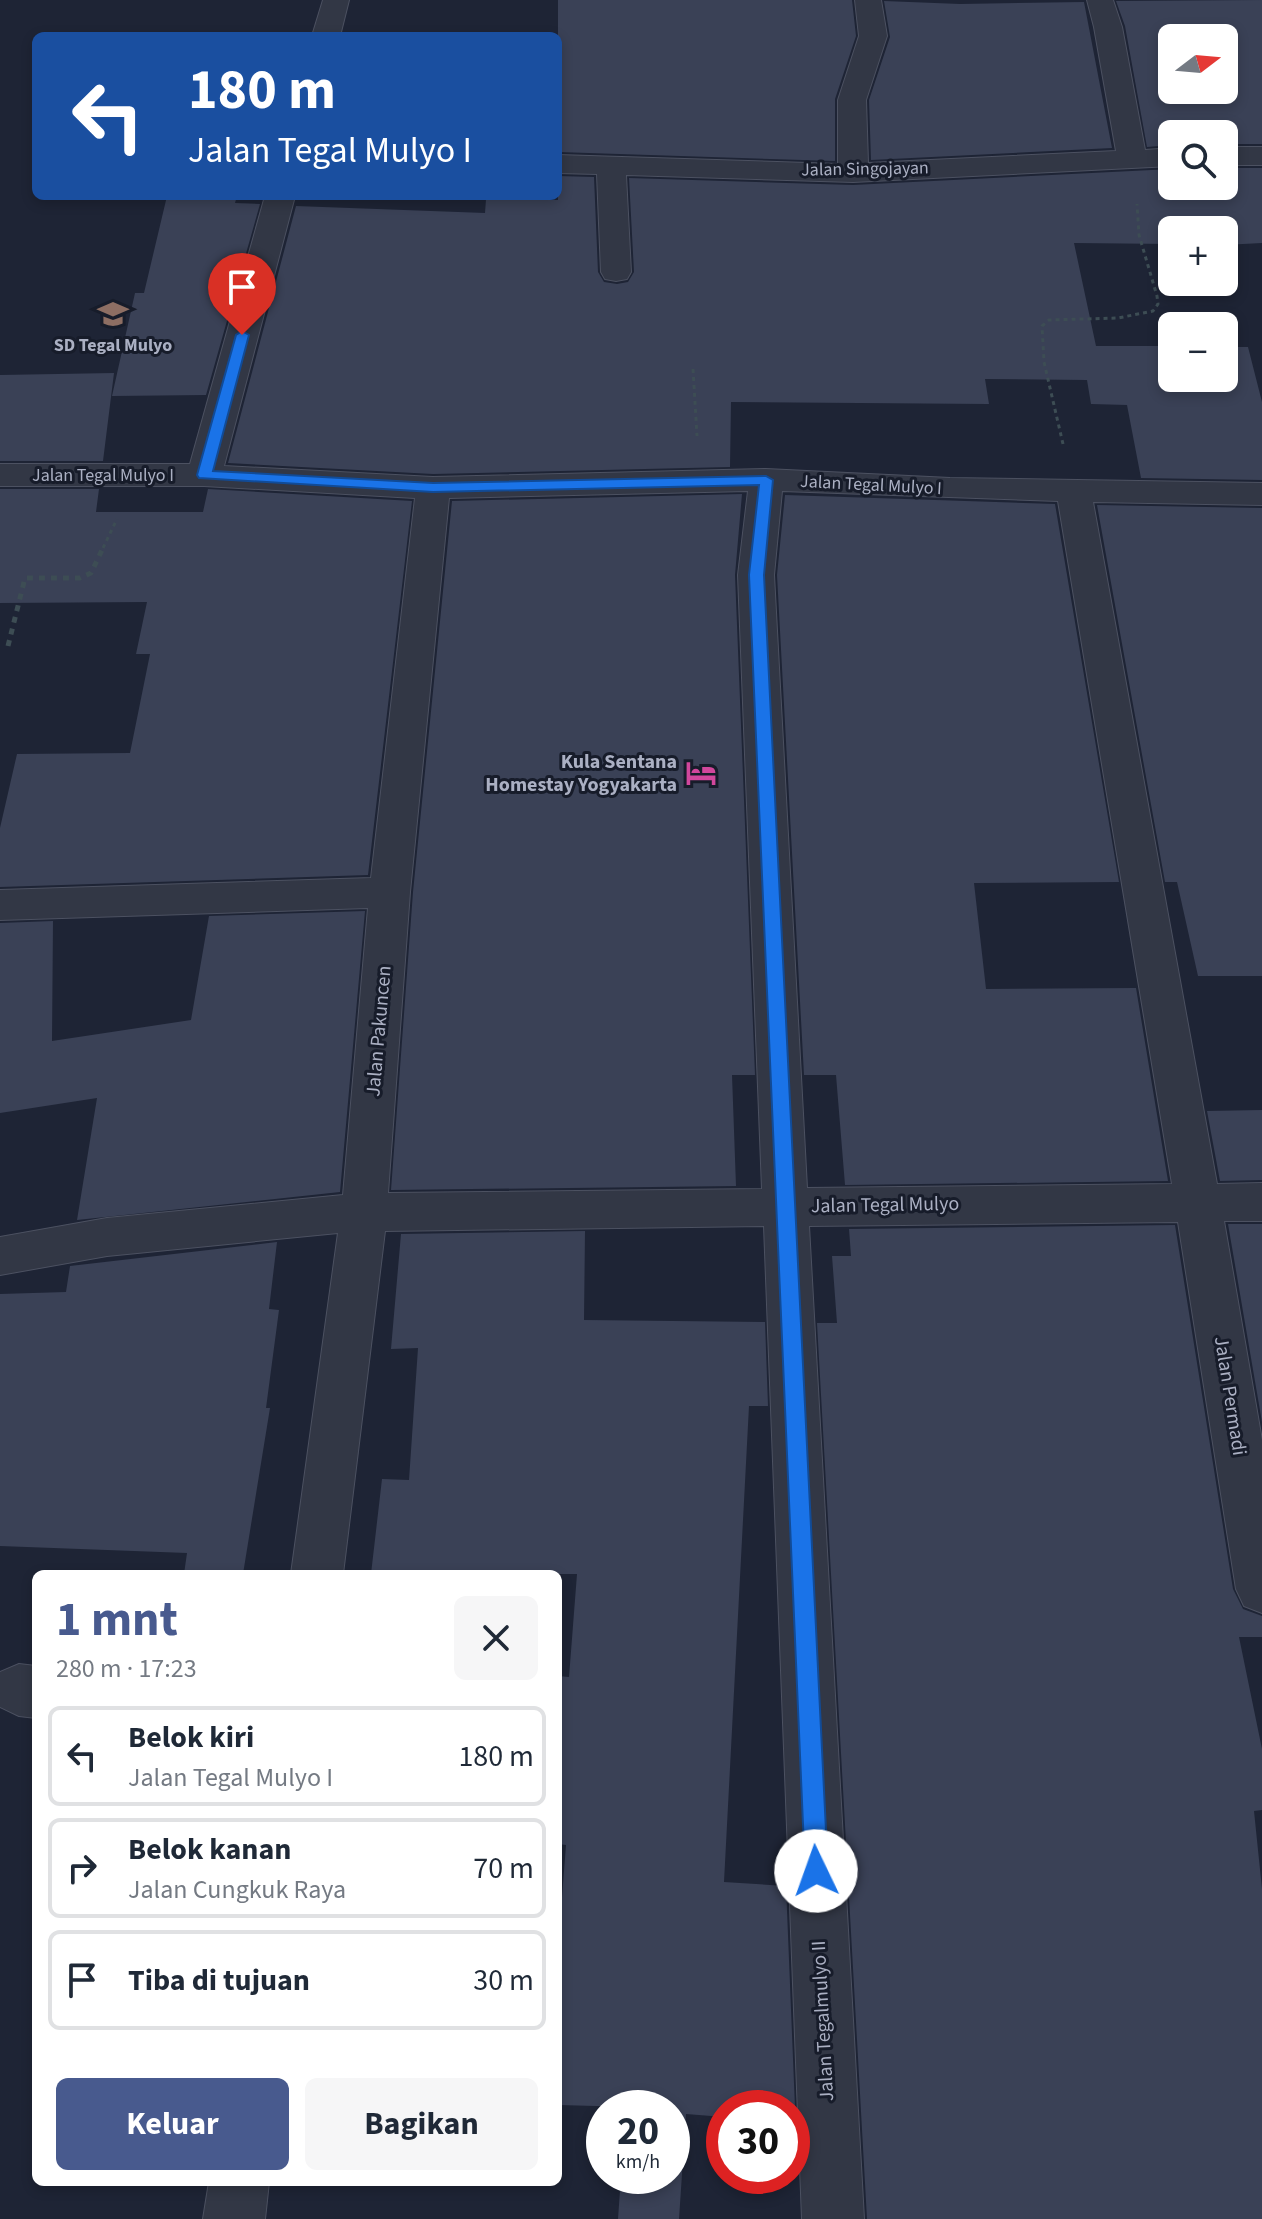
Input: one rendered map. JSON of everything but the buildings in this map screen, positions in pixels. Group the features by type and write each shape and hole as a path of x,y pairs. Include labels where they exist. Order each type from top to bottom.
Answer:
{"street":[{"path":"327,32 336,0"},
{"path":"853,173 852,100 873,36 868,0"},
{"path":"1100,0 1108,27 1132,157"},
{"path":"1238,156 1262,156"},
{"name":"Jalan Singojayan","path":"562,164 853,173 1158,157"},
{"path":"611,167 616,272"},
{"path":"204,475 279,200"},
{"name":"Jalan Tegal Mulyo I","path":"0,475 204,475 433,488 766,480 1074,492 1262,494"},
{"name":"Jalan Tegalmulyo II","path":"766,480 756,575 833,2219"},
{"name":"Jalan Pakuncen","path":"318,1570 364,1212 390,892 433,488"},
{"name":"Jalan Permadi","path":"1074,492 1262,1589"},
{"path":"0,905 390,892"},
{"name":"Jalan Tegal Mulyo","path":"0,1256 107,1237 364,1212 1262,1202"},
{"path":"234,2219 238,2186"}],"path":[{"path":"1074,492 1044,362 1042,326 1049,320 1143,314 1153,311 1158,304 1139,235 1132,157"},
{"path":"693,369 700,481"},
{"path":"8,646 22,582 25,578 80,578 91,573 135,473"}],"place":[{"name":"SD Tegal Mulyo","path":"113,314"},
{"name":"Kula Sentana Homestay Yogyakarta","path":"701,773"}],"route":[{"path":"242,335 204,475 433,488 766,480 756,575 816,1871"}]}
